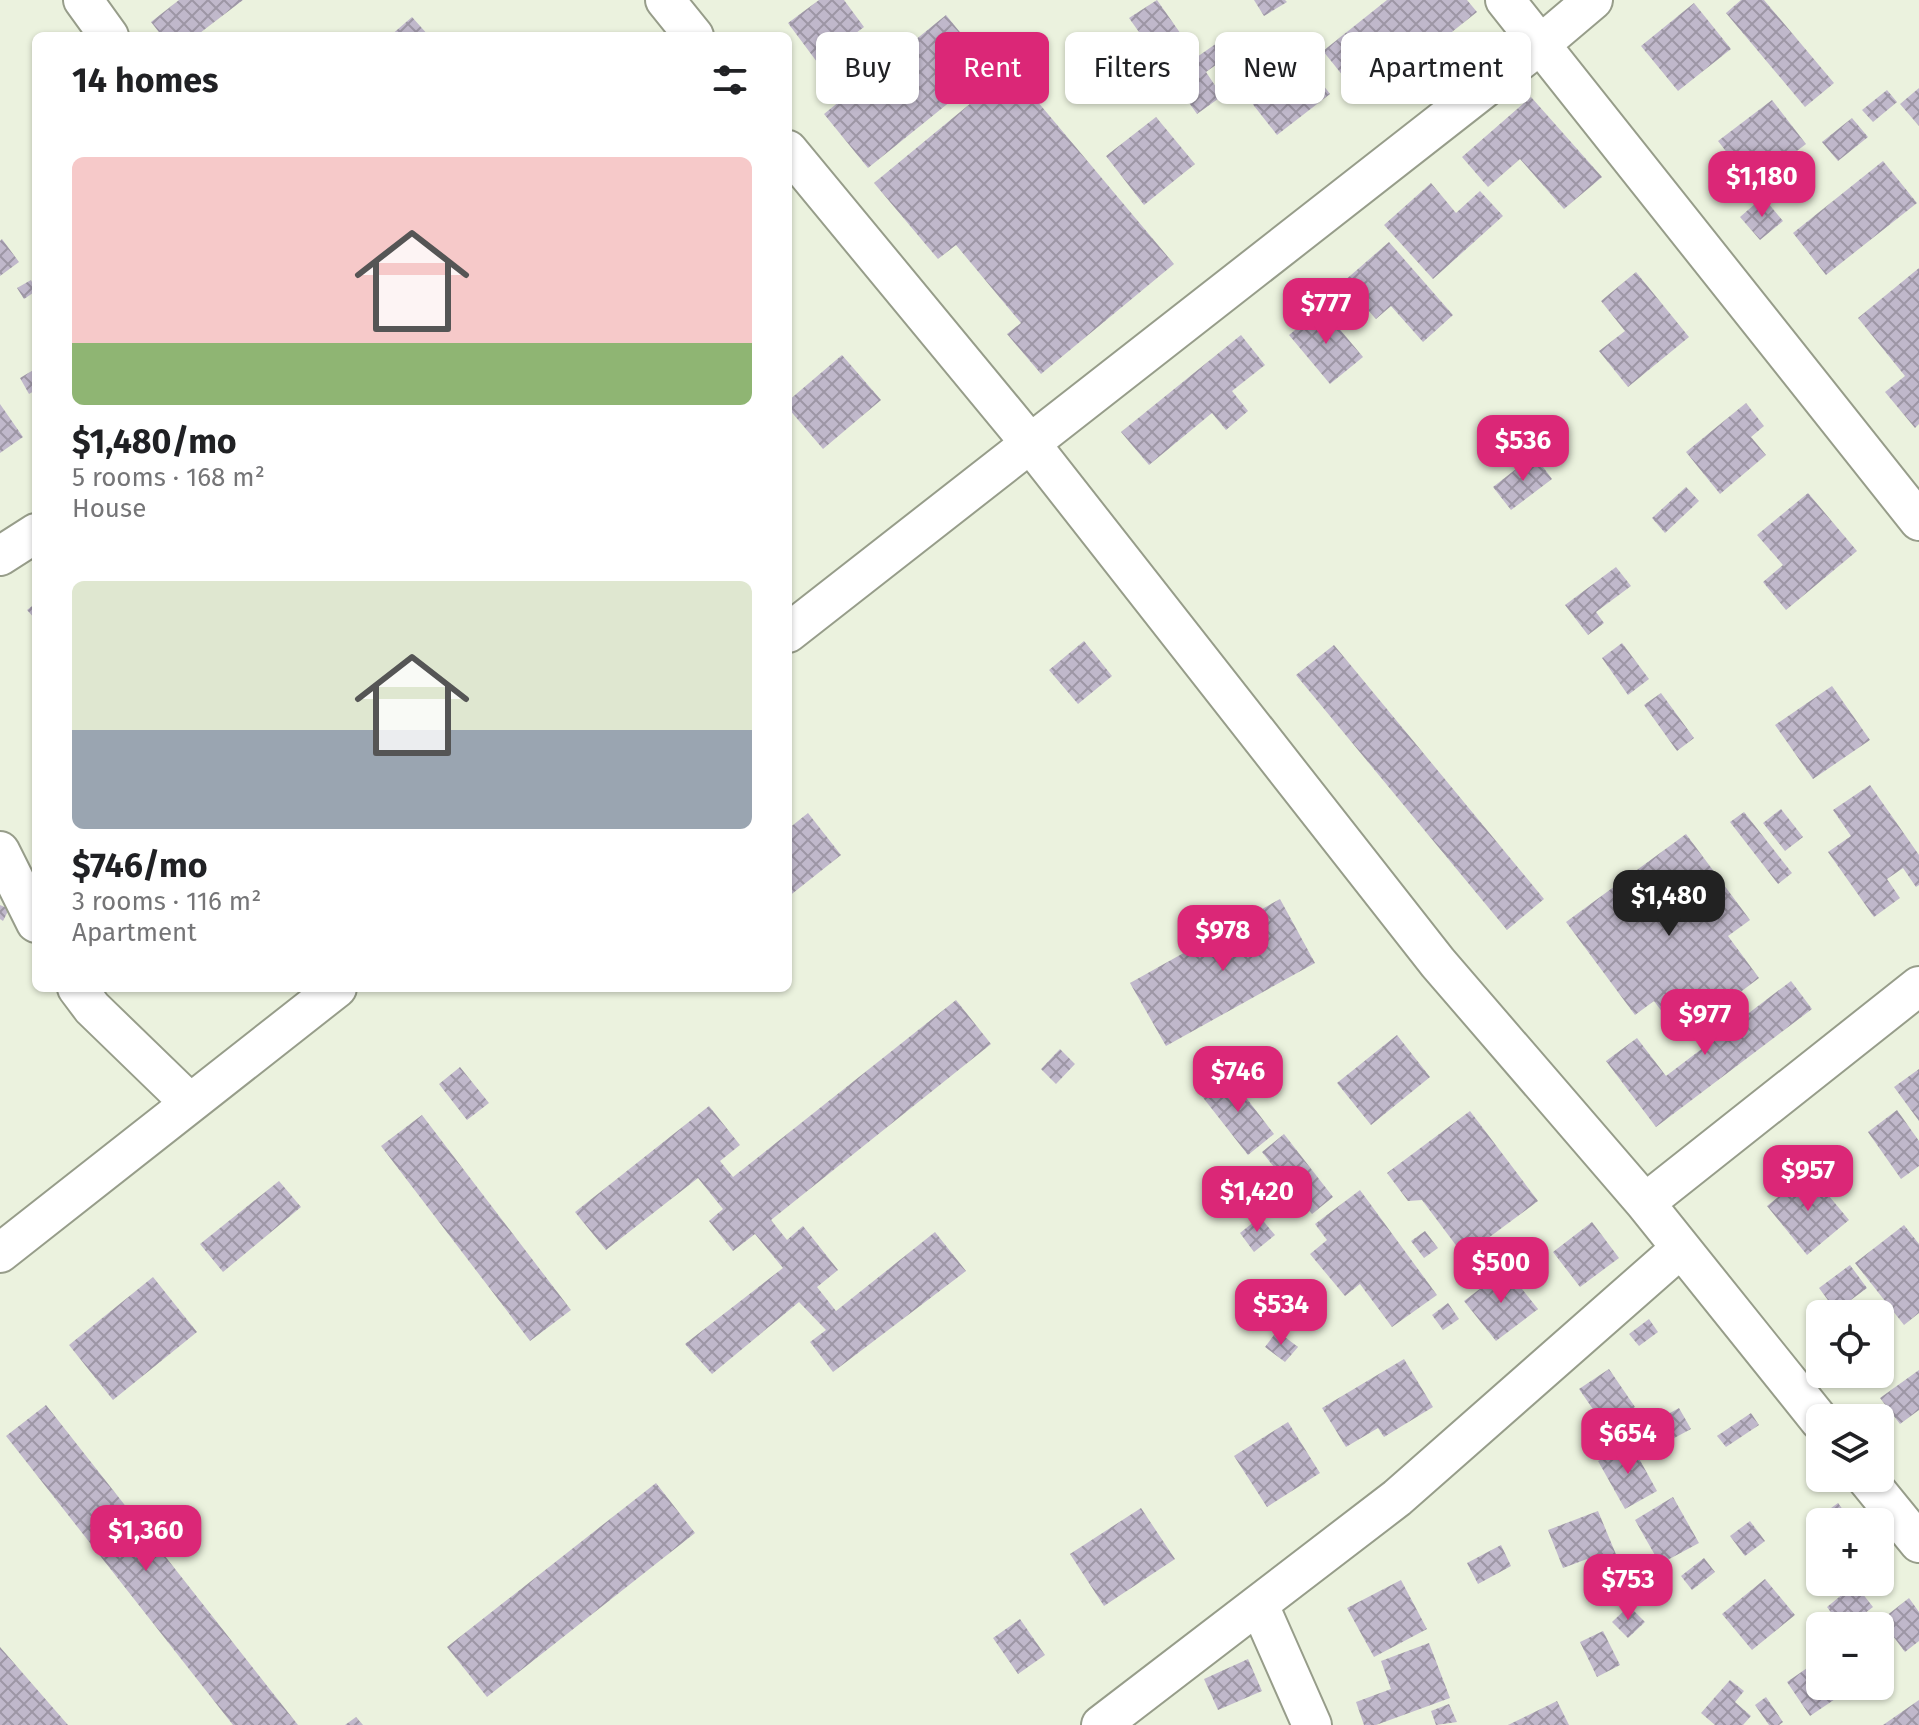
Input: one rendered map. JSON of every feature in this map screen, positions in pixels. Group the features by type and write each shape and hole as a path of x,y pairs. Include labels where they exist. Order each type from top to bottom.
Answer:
{"street":[{"path":"83,0 106,32"},
{"path":"665,0 691,32"},
{"path":"1505,0 1919,521"},
{"path":"792,630 1541,44 1593,0"},
{"path":"792,155 1030,443 1438,963 1645,1203 1806,1404"},
{"path":"0,556 32,536"},
{"path":"0,851 32,915"},
{"path":"1645,1203 1919,986"},
{"path":"80,992 92,1008 190,1103"},
{"path":"0,1253 332,992"},
{"path":"1101,1725 1397,1498 1680,1249"},
{"path":"1877,1492 1919,1543"},
{"path":"1259,1605 1312,1725"}],"building":[{"path":"179,0 243,0 201,32 159,32 151,22"},
{"path":"819,0 844,0 864,27 857,32 816,32 816,61 788,23"},
{"path":"1157,0 1179,32 1139,32 1129,18"},
{"path":"1254,0 1285,0 1287,2 1264,16"},
{"path":"1387,0 1467,0 1477,12 1452,32 1347,32"},
{"path":"1741,0 1764,0 1834,83 1805,107 1726,13"},
{"path":"1694,3 1731,49 1678,91 1641,46"},
{"path":"946,15 960,32 935,32 935,104 947,104 868,168 824,114 836,104 919,104 919,37"},
{"path":"412,17 425,32 395,32"},
{"path":"1341,37 1341,73 1325,53 1325,49"},
{"path":"1215,44 1215,66 1206,72 1215,86 1215,101 1197,114 1190,104 1199,104 1199,56"},
{"path":"1919,88 1919,126 1900,104"},
{"path":"1887,90 1897,102 1873,122 1862,110"},
{"path":"1531,97 1602,177 1564,209 1520,159 1488,187 1462,157 1523,104 1531,104"},
{"path":"1772,100 1806,144 1752,185 1718,141"},
{"path":"970,104 1040,104 1174,264 1041,374 1007,334 1021,323 956,245 938,259 874,183"},
{"path":"1253,104 1317,104 1277,135"},
{"path":"1156,117 1195,164 1144,205 1106,156"},
{"path":"1852,118 1868,137 1838,161 1822,142"},
{"path":"1883,161 1917,203 1826,275 1793,233"},
{"path":"1431,183 1456,213 1480,191 1503,216 1433,279 1384,225"},
{"path":"1763,197 1783,221 1760,240 1740,217"},
{"path":"2,239 19,262 0,276 0,241"},
{"path":"1389,242 1453,315 1423,342 1391,306 1376,319 1343,282"},
{"path":"1919,268 1919,424 1915,428 1885,392 1905,376 1858,318"},
{"path":"1636,272 1689,337 1628,387 1599,351 1625,331 1601,301"},
{"path":"32,282 32,294 24,299 17,288"},
{"path":"1322,308 1363,357 1330,384 1289,335"},
{"path":"1241,335 1265,365 1232,391 1248,411 1226,430 1212,413 1149,465 1121,432"},
{"path":"842,355 881,400 823,449 792,413 792,398"},
{"path":"32,371 32,392 29,394 20,378"},
{"path":"1746,403 1764,426 1751,437 1766,455 1720,494 1686,452"},
{"path":"0,404 23,437 0,453"},
{"path":"1534,455 1552,479 1511,510 1493,487"},
{"path":"1686,487 1699,501 1665,533 1652,518"},
{"path":"1808,493 1857,551 1786,610 1763,582 1783,565 1757,535"},
{"path":"1616,567 1631,586 1596,612 1604,623 1588,635 1565,605"},
{"path":"1084,641 1112,676 1078,704 1049,670"},
{"path":"1622,643 1649,679 1628,695 1602,658"},
{"path":"1334,645 1544,899 1507,930 1296,675"},
{"path":"1832,686 1870,740 1813,779 1775,725"},
{"path":"1661,693 1694,738 1677,751 1644,705"},
{"path":"1870,785 1919,855 1919,885 1916,887 1903,868 1887,879 1900,898 1874,917 1828,852 1851,836 1833,810"},
{"path":"1781,809 1803,837 1785,851 1763,823"},
{"path":"1744,812 1792,873 1778,884 1730,822"},
{"path":"808,813 841,855 792,894 792,826"},
{"path":"1686,834 1750,920 1728,936 1759,978 1681,1037 1654,1001 1635,1015 1566,922"},
{"path":"1280,899 1315,963 1166,1046 1130,983"},
{"path":"0,905 9,909 3,921 0,919"},
{"path":"1791,981 1812,1009 1656,1127 1606,1061 1637,1038 1666,1076"},
{"path":"956,1000 991,1044 771,1220 787,1240 803,1226 838,1270 817,1287 836,1311 935,1232 966,1271 833,1372 810,1342 826,1330 799,1302 712,1374 685,1344 783,1268 755,1234 733,1251 709,1221 723,1209 698,1178 606,1250 575,1212 709,1106 740,1145 720,1161 733,1177"},
{"path":"1397,1035 1430,1077 1371,1125 1337,1083"},
{"path":"1060,1049 1075,1064 1056,1084 1041,1069"},
{"path":"460,1067 489,1103 467,1120 439,1084"},
{"path":"1919,1069 1919,1121 1894,1087"},
{"path":"1228,1074 1274,1134 1248,1155 1201,1095"},
{"path":"1897,1110 1919,1141 1919,1166 1901,1179 1868,1132"},
{"path":"1470,1111 1538,1201 1464,1256 1422,1200 1408,1201 1387,1173"},
{"path":"422,1115 571,1310 530,1341 381,1146"},
{"path":"1284,1134 1333,1197 1312,1214 1262,1152"},
{"path":"1809,1172 1849,1220 1807,1255 1767,1206"},
{"path":"279,1181 301,1207 223,1272 200,1244"},
{"path":"1360,1190 1437,1295 1392,1327 1360,1284 1345,1296 1310,1254 1327,1240 1315,1224"},
{"path":"1260,1217 1275,1235 1254,1252 1240,1233"},
{"path":"1592,1222 1619,1258 1580,1287 1553,1252"},
{"path":"1904,1225 1919,1244 1919,1313 1904,1325 1894,1312 1894,1300 1884,1300 1855,1263"},
{"path":"1425,1231 1438,1248 1424,1258 1411,1241"},
{"path":"1538,1253 1547,1264 1534,1273 1526,1261"},
{"path":"1850,1265 1867,1288 1851,1300 1828,1300 1819,1288"},
{"path":"1506,1269 1538,1309 1496,1341 1464,1301"},
{"path":"153,1277 197,1332 113,1400 69,1345"},
{"path":"1448,1303 1459,1319 1443,1330 1432,1315"},
{"path":"1649,1319 1658,1332 1639,1346 1629,1334"},
{"path":"1277,1331 1298,1347 1285,1362 1265,1347"},
{"path":"1404,1359 1433,1407 1384,1437 1378,1428 1346,1447 1322,1408"},
{"path":"1609,1369 1635,1407 1606,1428 1579,1389"},
{"path":"1919,1370 1919,1410 1900,1424 1894,1416 1894,1404 1885,1404 1880,1398"},
{"path":"46,1405 298,1725 233,1725 6,1436"},
{"path":"1679,1408 1691,1429 1650,1451 1639,1430"},
{"path":"1751,1413 1759,1425 1726,1447 1717,1436"},
{"path":"1288,1422 1320,1473 1267,1507 1234,1456"},
{"path":"1631,1444 1657,1491 1625,1509 1598,1461"},
{"path":"656,1483 695,1533 487,1697 447,1647"},
{"path":"1673,1497 1699,1543 1660,1564 1635,1520"},
{"path":"1141,1508 1175,1559 1104,1606 1070,1554"},
{"path":"1598,1511 1620,1564 1593,1574 1587,1559 1563,1568 1548,1530"},
{"path":"1750,1521 1765,1541 1745,1556 1730,1536"},
{"path":"1501,1545 1511,1566 1478,1584 1467,1563"},
{"path":"1704,1558 1715,1572 1692,1590 1681,1576"},
{"path":"1765,1579 1795,1615 1752,1650 1722,1614"},
{"path":"1401,1580 1427,1629 1374,1657 1347,1608"},
{"path":"1840,1596 1864,1596 1873,1607 1866,1612 1831,1612 1827,1607"},
{"path":"1909,1598 1919,1612 1919,1641 1905,1652 1894,1637 1894,1612 1891,1612"},
{"path":"1629,1606 1645,1622 1628,1638 1612,1622"},
{"path":"1020,1619 1045,1655 1018,1674 993,1638"},
{"path":"1603,1631 1620,1665 1597,1677 1580,1642"},
{"path":"1429,1643 1450,1698 1376,1725 1364,1725 1356,1702 1391,1689 1381,1661"},
{"path":"0,1647 68,1725 0,1725"},
{"path":"1248,1659 1262,1691 1218,1710 1204,1679"},
{"path":"1806,1669 1806,1700 1834,1700 1810,1716 1787,1682"},
{"path":"1730,1680 1744,1691 1735,1702 1751,1716 1743,1725 1715,1725 1701,1713"},
{"path":"1766,1697 1783,1722 1779,1725 1769,1725 1755,1705"},
{"path":"1919,1700 1919,1725 1883,1725"},
{"path":"1557,1701 1569,1725 1508,1725"},
{"path":"1449,1704 1457,1722 1436,1725 1431,1711"},
{"path":"356,1717 363,1725 345,1725"}]}
